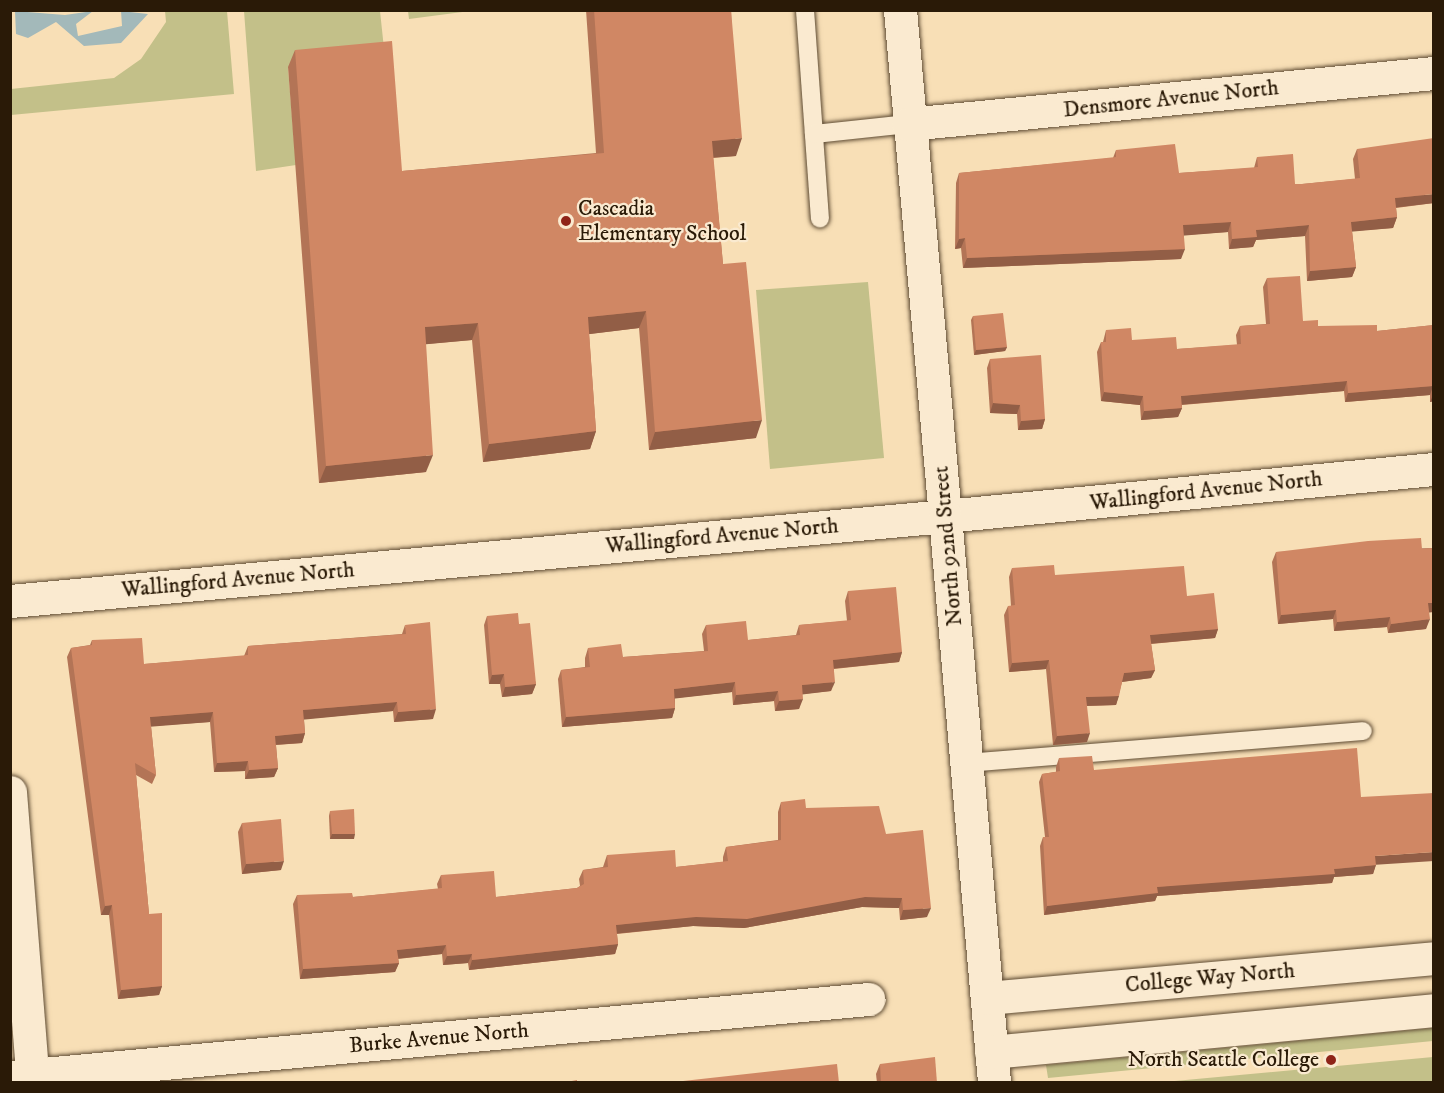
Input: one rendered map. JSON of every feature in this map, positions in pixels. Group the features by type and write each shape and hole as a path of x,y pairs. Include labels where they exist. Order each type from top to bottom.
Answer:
{"street":[{"name":"North 92nd Street","path":"900,10 908,124 945,516 992,1067"},
{"name":"Densmore Avenue North","path":"908,124 1434,73"},
{"name":"Wallingford Avenue North","path":"10,601 1434,469"},
{"path":"10,792 25,1078"},
{"name":"College Way North","path":"987,999 1434,958"},
{"name":"Burke Avenue North","path":"25,1078 868,999"},
{"path":"992,1067 1434,1010"}],"lane":[{"path":"805,10 820,218"},
{"path":"814,134 908,124"},
{"path":"966,763 1363,731"}],"shaded area":[{"path":"408,10 470,11 409,19"},
{"path":"15,11 65,15 93,11 76,24 78,36 122,26 121,11 148,14 121,43 84,46 56,22 28,38 16,34"},
{"path":"165,11 227,11 234,94 11,115 11,89 114,78 141,59 166,22"},
{"path":"244,11 380,11 385,58 288,68 296,165 256,171"},
{"path":"868,282 884,458 770,469 756,290"},
{"path":"1433,1028 1433,1041 1048,1078 1046,1065"},
{"path":"1433,1057 1433,1082 1164,1082"}],"building":[{"name":"Cascadia Elementary School","path":"594,10 731,10 742,138 712,141 723,264 746,262 762,420 655,432 646,311 588,317 596,431 489,444 478,323 425,327 433,455 326,466 295,50 392,41 402,171 604,153"},
{"path":"1434,138 1434,194 1395,198 1397,217 1351,222 1356,267 1310,271 1309,225 1256,230 1257,237 1232,239 1231,222 1183,225 1185,249 967,258 965,238 959,239 959,173 1116,157 1116,150 1175,144 1179,173 1258,167 1257,157 1293,154 1295,184 1302,184 1360,178 1357,149"},
{"path":"1300,276 1303,321 1318,320 1318,326 1377,325 1377,331 1434,325 1434,392 1433,386 1348,393 1347,381 1181,396 1182,408 1144,411 1143,396 1104,392 1101,342 1106,342 1106,330 1131,328 1132,340 1176,337 1177,349 1241,344 1240,326 1270,324 1267,278"},
{"path":"1003,313 1007,347 976,350 973,316"},
{"path":"1041,355 1045,419 1021,421 1020,405 993,403 990,359"},
{"path":"1421,538 1422,549 1434,548 1434,603 1428,603 1430,619 1391,624 1390,617 1337,622 1336,610 1281,615 1276,552 1368,541"},
{"path":"1054,565 1055,575 1184,566 1187,596 1214,593 1218,629 1150,635 1155,670 1124,673 1119,696 1086,697 1090,733 1057,736 1049,660 1012,663 1008,606 1015,605 1012,568"},
{"path":"896,587 902,652 833,660 835,682 802,685 803,699 779,701 778,691 736,695 735,682 674,689 675,708 566,717 561,670 590,667 588,648 621,644 623,657 708,651 706,625 746,621 748,640 800,635 799,625 851,620 848,591"},
{"path":"518,613 519,624 530,623 536,684 505,687 504,674 492,675 487,616"},
{"path":"430,622 436,709 398,712 397,702 303,710 305,733 275,736 278,768 249,770 248,761 217,763 213,712 150,717 156,775 135,763 149,914 162,913 162,986 121,990 112,905 105,906 71,648 92,645 92,640 142,638 144,664 248,655 248,646 406,634 405,625"},
{"path":"1357,748 1361,797 1434,793 1434,852 1375,856 1376,865 1334,869 1335,874 1157,887 1158,893 1047,906 1043,837 1049,837 1042,774 1060,771 1059,758 1092,756 1094,770"},
{"path":"805,799 806,808 879,806 886,834 923,830 931,908 903,910 902,898 865,897 747,919 696,917 616,925 618,944 472,960 472,954 447,956 446,945 397,950 399,963 303,969 297,895 352,893 353,897 442,888 441,875 494,871 496,897 577,888 584,884 583,870 608,867 607,855 675,850 676,867 728,861 726,847 781,840 781,802"},
{"path":"354,809 355,834 332,834 330,811"},
{"path":"281,819 284,861 246,864 242,823"},
{"path":"935,1057 937,1083 881,1083 880,1064"},
{"path":"837,1064 839,1083 683,1083 683,1081"},
{"path":"577,1080 577,1083 561,1083"}],"place":[{"name":"Cascadia Elementary School","path":"566,221"},
{"name":"North Seattle College","path":"1331,1060"}]}
